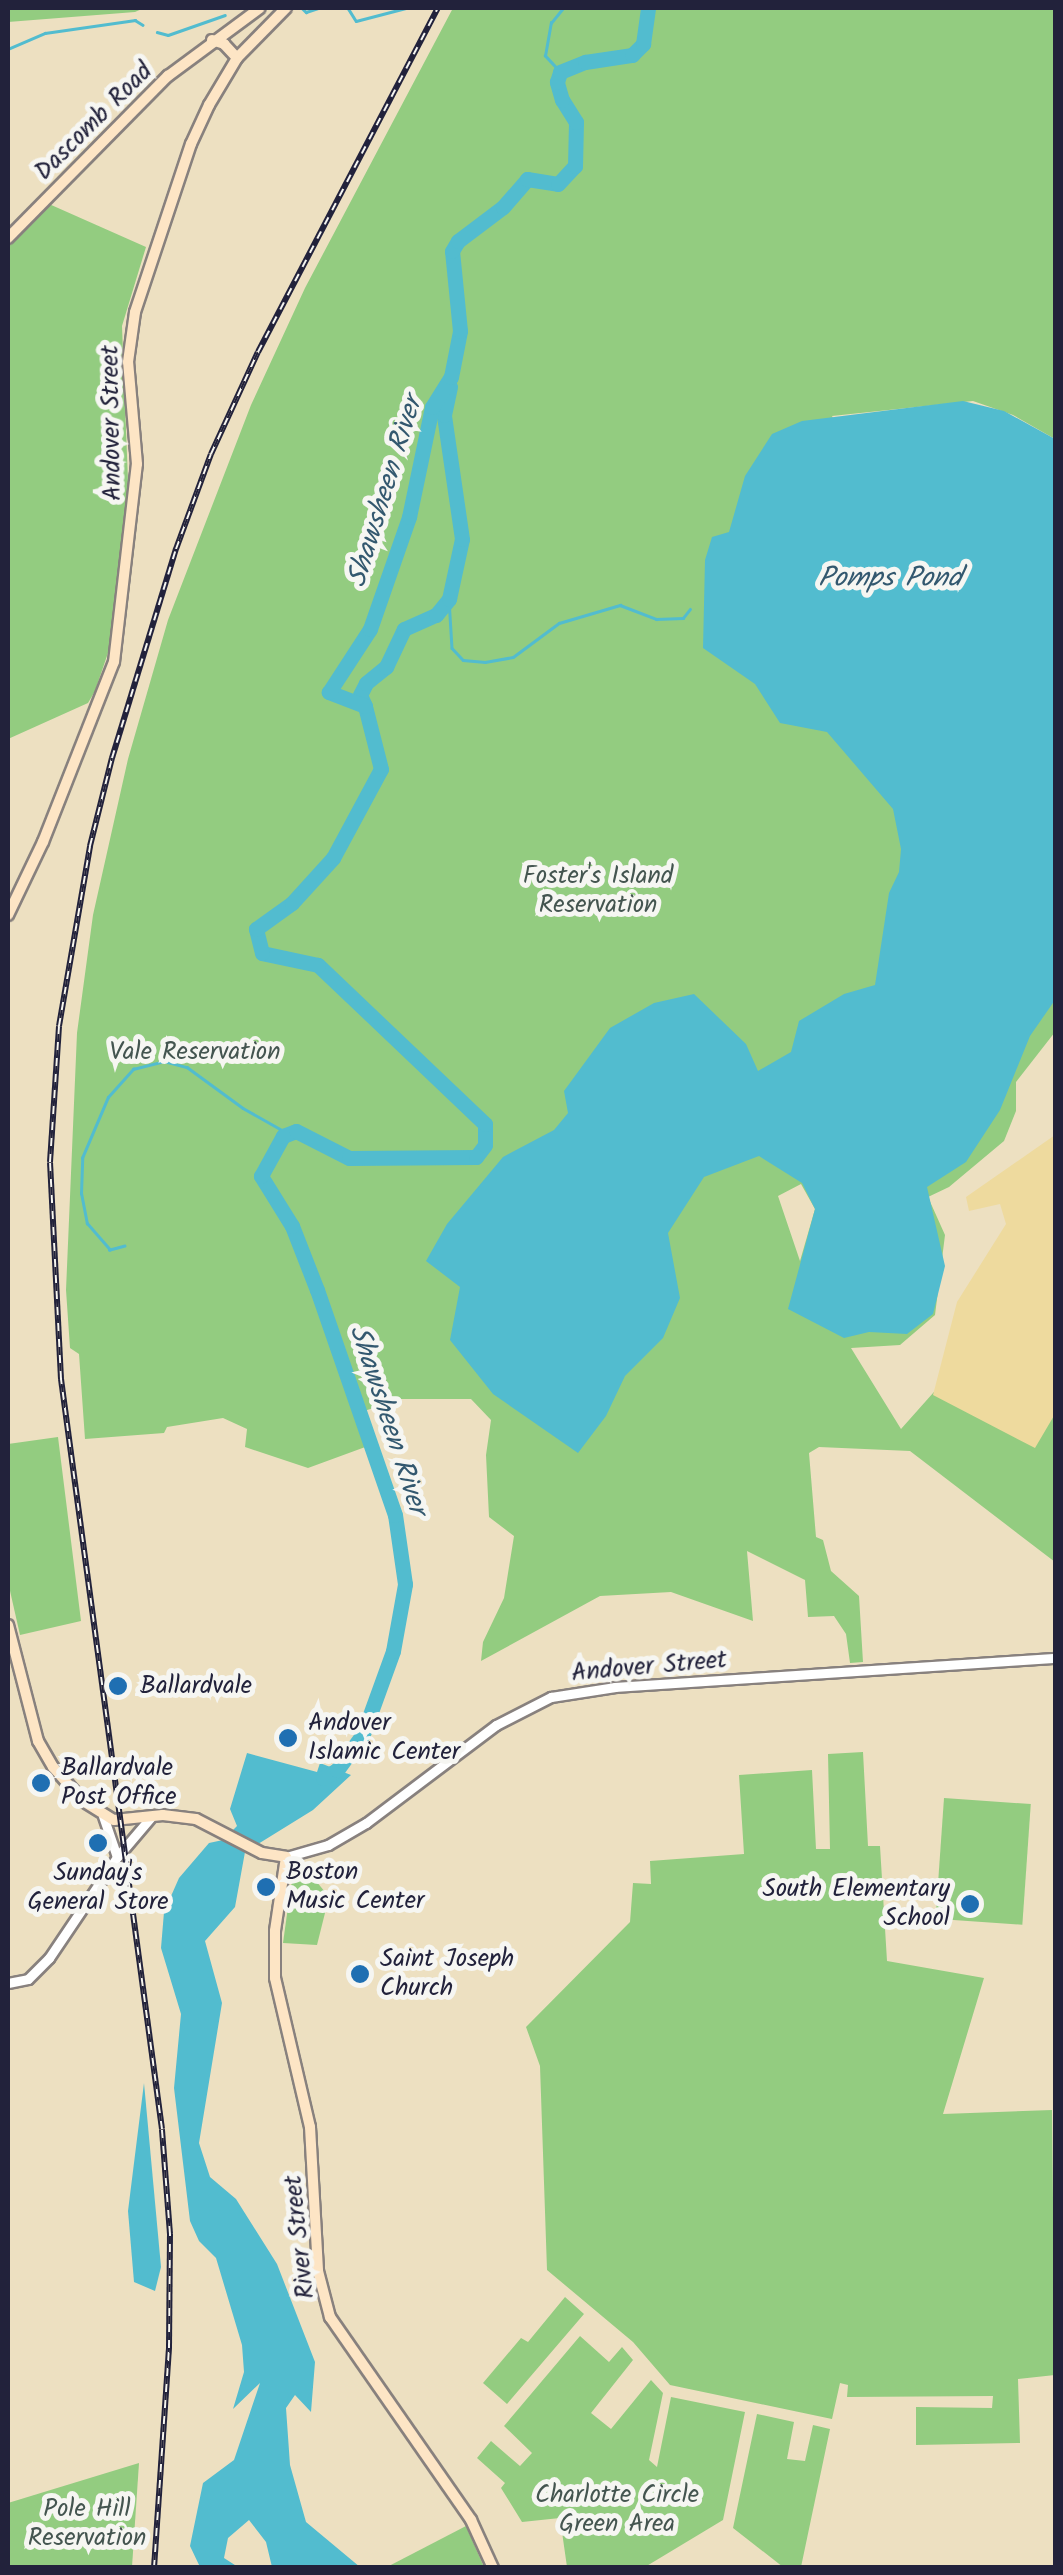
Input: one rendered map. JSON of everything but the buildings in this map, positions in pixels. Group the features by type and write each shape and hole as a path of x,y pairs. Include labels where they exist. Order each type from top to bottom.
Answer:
{"main road":[{"name":"Dascomb Road","path":"8,238 168,76 260,8"},
{"name":"Andover Street","path":"8,915 42,842 114,662 136,464 128,362 134,312 190,144 239,55 286,8"},
{"path":"218,36 260,32"},
{"path":"218,36 239,55"},
{"path":"8,1625 43,1752 66,1784 103,1816 117,1820 190,1817 253,1848 286,1857"},
{"name":"River Street","path":"286,1857 275,1931 276,1978 310,2127 318,2271 330,2318 471,2520 493,2568"}],"street":[{"name":"Andover Street","path":"286,1857 346,1835 511,1715 551,1697 631,1686 1056,1658"},
{"path":"103,1816 117,1857"},
{"path":"8,1984 28,1979 49,1958 117,1857 150,1817"}],"green space":[{"path":"8,8 144,8 135,12 8,22"},
{"path":"453,8 1055,8 1055,439 1013,415 973,401 832,416 1056,884 1055,1032 1016,1082 1016,1111 1004,1141 949,1187 928,1197 945,1235 935,1315 900,1345 851,1348 901,1429 1055,1256 1055,1562 910,1451 819,1447 809,1453 816,1537 823,1540 831,1571 859,1596 863,1662 850,1663 846,1634 834,1616 808,1617 805,1580 747,1551 753,1621 671,1592 600,1596 481,1661 483,1642 504,1598 514,1536 489,1517 486,1455 491,1420 471,1399 401,1399 358,1413 368,1446 308,1468 245,1447 247,1429 223,1418 167,1427 164,1433 85,1439 79,1354 70,1348 66,1290 77,1033 93,915 128,759 168,620 251,405 305,288","holes":["801,1184 815,1209 800,1261 778,1196"]},
{"path":"49,204 146,247 122,326 128,481 109,650 88,703 8,739 8,247"},
{"path":"58,1437 81,1621 20,1635 8,1582 8,1444"},
{"path":"863,1752 868,1846 880,1846 887,1961 984,1978 943,2114 1052,2110 1055,2375 1018,2379 1020,2443 916,2445 916,2407 992,2408 993,2396 847,2397 848,2385 840,2383 832,2419 670,2385 633,2342 547,2270 540,2066 526,2027 630,1922 633,1883 651,1884 650,1861 744,1854 739,1775 812,1770 816,1849 830,1849 828,1754"},
{"path":"944,1798 1031,1804 1022,1925 936,1919"},
{"path":"304,1866 329,1897 317,1945 283,1943 291,1885"},
{"path":"565,2297 584,2314 507,2404 483,2383 521,2338 528,2342"},
{"name":"Charlotte Circle Green Area","path":"580,2336 609,2362 622,2347 633,2360 591,2413 611,2429 651,2380 663,2393 649,2460 657,2467 671,2397 745,2412 723,2520 645,2567 567,2567 560,2518 522,2522 501,2488 505,2483 477,2458 491,2441 520,2466 532,2453 504,2426"},
{"path":"757,2414 794,2422 787,2459 805,2461 813,2425 830,2429 801,2567 783,2567 733,2528"},
{"name":"Pole Hill Reservation","path":"139,2463 132,2567 8,2567 8,2503"},
{"path":"466,2526 484,2567 387,2567"}],"sand":[{"path":"1055,1135 1055,1414 1035,1448 933,1395 957,1302 1006,1224 1000,1204 969,1211 966,1197"}],"water":[{"name":"Pomps Pond","path":"963,401 1004,411 1055,439 1055,1000 1030,1036 1000,1110 966,1162 927,1187 945,1266 933,1314 907,1334 869,1332 844,1338 788,1309 815,1209 802,1183 759,1156 704,1177 668,1233 680,1298 663,1338 625,1376 606,1416 578,1453 493,1394 450,1340 460,1287 426,1261 447,1224 503,1157 554,1130 568,1113 564,1091 610,1028 654,1003 694,994 746,1044 758,1071 791,1052 799,1021 844,994 875,985 889,893 899,872 901,849 893,809 827,732 780,723 755,684 703,648 705,560 712,537 729,532 745,476 772,434 802,421"},
{"path":"247,1753 317,1772 320,1763 351,1775 313,1810 245,1852 235,1907 205,1941 222,2003 199,2143 210,2177 236,2199 277,2264 315,2362 311,2412 295,2395 286,2408 290,2465 306,2522 360,2567 272,2567 266,2542 249,2520 228,2538 224,2558 238,2567 200,2567 190,2546 203,2483 234,2460 260,2383 233,2409 244,2372 242,2345 216,2258 199,2241 190,2221 174,2088 181,2014 161,1948 164,1912 179,1878 209,1843 223,1840 237,1826 230,1809"},
{"path":"144,2083 161,2267 155,2291 134,2282 128,2211"}],"waterway":[{"path":"302,8 306,12 318,8"},
{"path":"348,8 356,21 406,8"},
{"path":"560,72 545,56 551,23 563,8"},
{"name":"Shawsheen River","path":"323,1778 337,1770 363,1734 393,1651 405,1584 395,1515 317,1290 292,1226 261,1176 283,1136 296,1131 349,1158 476,1157 485,1145 485,1124 318,965 262,953 256,929 292,903 333,858 381,769 365,706 329,692 370,629 409,517 432,407 451,377 460,331 452,251 458,241 503,207 527,179 558,184 575,166 576,122 562,100 557,82 560,72 585,62 632,55 643,44 648,8"},
{"path":"157,32 168,35 225,15"},
{"path":"8,49 45,33 135,20 143,25"},
{"name":"Shawsheen River","path":"365,706 360,695 366,683 386,667 404,629 436,615 449,599 462,539 444,415 450,387"},
{"path":"449,599 452,648 463,660 485,662 513,657 559,623 620,605 656,619 683,618 690,609"},
{"path":"125,1246 110,1250 87,1224 81,1194 82,1158 108,1097 133,1069 164,1061 187,1067 243,1108 289,1134"}],"railway":[{"path":"154,2568 169,2348 170,2234 162,2129 61,1379 50,1162 59,1026 90,846 112,758 176,549 211,454 258,352 438,8"}],"place":[{"name":"Ballardvale","path":"118,1686"},
{"name":"Andover Islamic Center","path":"288,1738"},
{"name":"Ballardvale Post Office","path":"41,1783"},
{"name":"Sunday's General Store","path":"98,1843"},
{"name":"Boston Music Center","path":"266,1887"},
{"name":"South Elementary School","path":"970,1904"},
{"name":"Saint Joseph Church","path":"360,1974"}],"park label":[{"name":"Foster's Island Reservation","path":"598,892"},
{"name":"Vale Reservation","path":"195,1052"}]}
